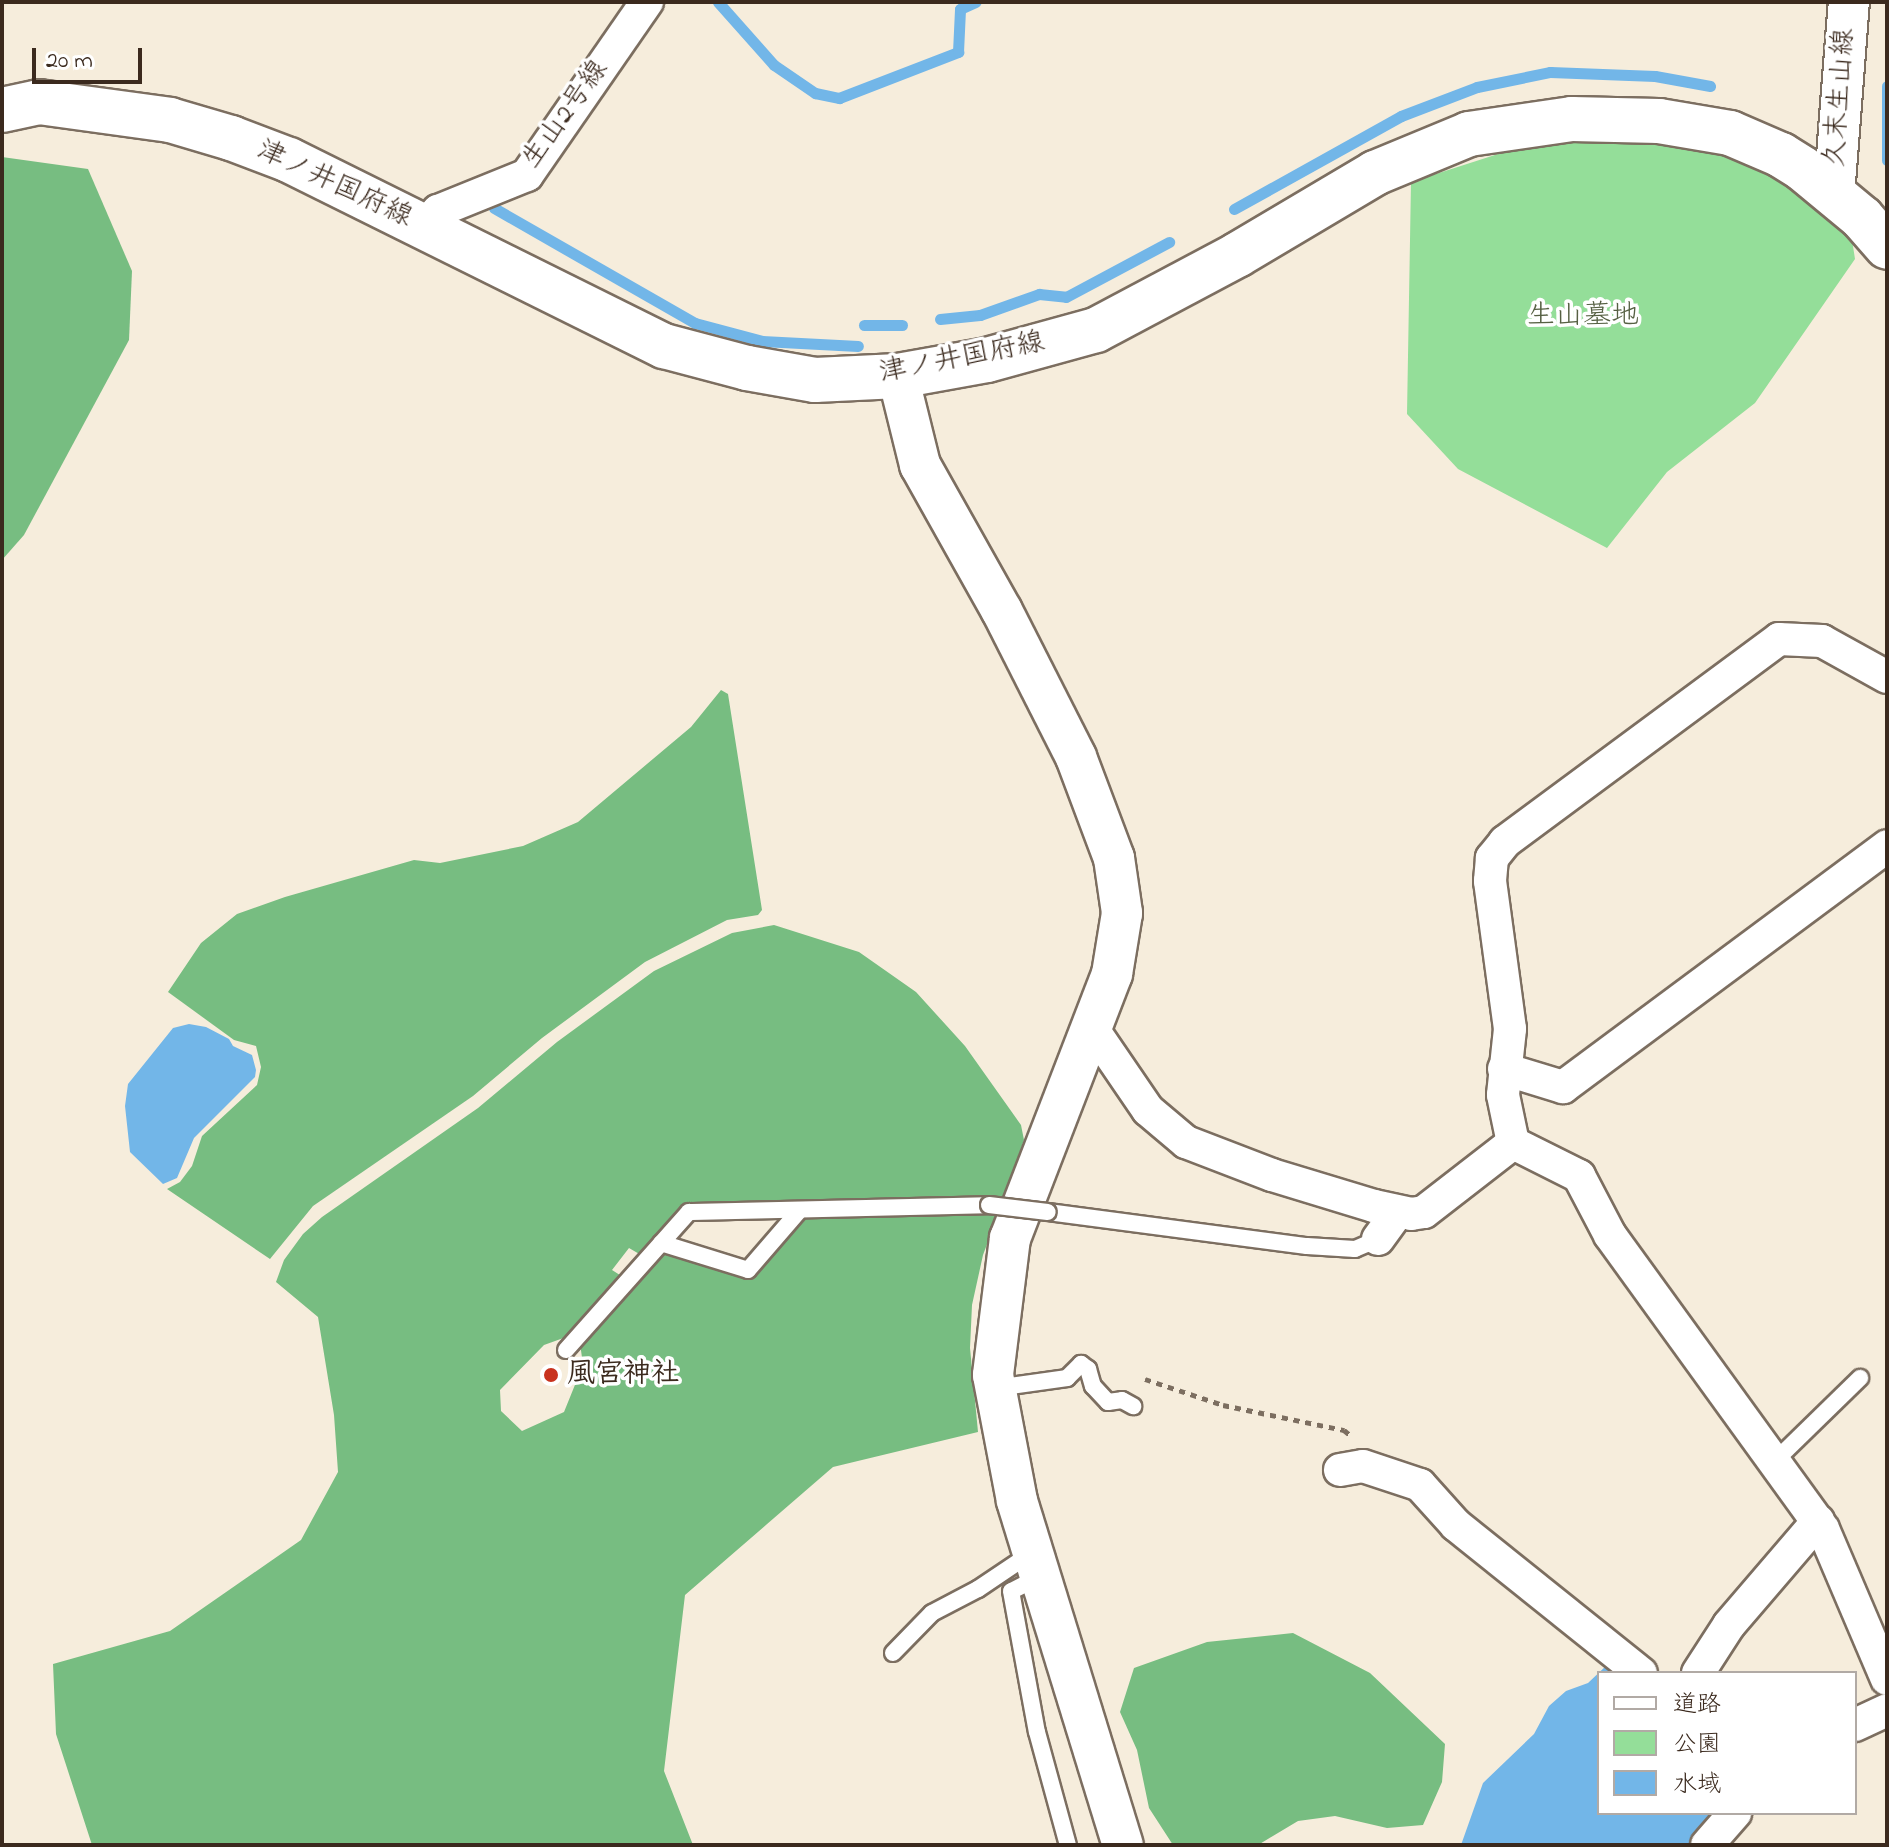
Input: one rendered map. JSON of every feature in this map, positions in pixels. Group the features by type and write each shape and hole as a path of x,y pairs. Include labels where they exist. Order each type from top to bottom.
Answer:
{"main road":[{"name":"津ノ井国府線","path":"2,110 39,102 170,120 289,160 664,346 747,368 815,380 898,376 987,360 1096,330 1237,255 1375,173 1469,134 1572,119 1659,121 1730,133 1781,155 1862,218 1887,247"}],"street":[{"name":"生山2号線","path":"426,228 438,211 527,175 647,2"},
{"name":"久末生山線","path":"1834,195 1849,2"},
{"path":"898,376 920,465 1002,611 1076,757 1114,858 1122,913 1112,974 1010,1238 993,1375 1017,1501 1123,1845"},
{"path":"1513,1143 1503,1095 1510,1029 1490,881 1492,858 1505,842 1779,639 1822,641 1887,677"},
{"path":"1504,1069 1563,1087 1887,846"},
{"path":"1092,1028 1148,1110 1186,1142 1272,1175 1398,1211 1424,1212 1513,1143"},
{"path":"1513,1143 1579,1176 1610,1235 1818,1521 1887,1679"},
{"path":"1378,1239 1398,1211"},
{"path":"1352,1468 1420,1485 1456,1525 1527,1585 1638,1671"},
{"path":"1699,1671 1729,1625 1818,1521"},
{"path":"1857,1724 1887,1710"},
{"path":"1707,1845 1733,1815"}],"lane":[{"path":"566,1350 689,1212 799,1211 901,1204 989,1205 1307,1246 1355,1249 1378,1239"},
{"path":"661,1243 748,1270 799,1211"},
{"path":"995,1388 1067,1378 1081,1364 1088,1369 1093,1386 1108,1402 1122,1400 1133,1406"},
{"path":"1775,1461 1860,1378"},
{"path":"893,1653 932,1613 1036,1564"},
{"path":"1036,1564 1011,1591 1037,1732 1068,1845"}],"path":[{"path":"1088,1369 1090,1360 1223,1405 1344,1430 1362,1444 1352,1468"}],"green space":[{"name":"生山墓地","path":"1685,139 1787,181 1850,227 1855,259 1755,403 1667,472 1607,548 1458,469 1407,414 1411,182 1529,144"},
{"path":"2,157 88,169 132,271 129,340 24,535 2,560"},
{"path":"721,690 728,694 762,910 758,915 727,920 645,962 542,1038 473,1096 313,1206 270,1259 167,1189 180,1182 192,1166 202,1136 257,1085 261,1067 256,1046 234,1040 168,992 201,943 237,914 285,897 414,860 440,863 523,846 578,822 691,727"},
{"path":"774,925 859,952 916,992 965,1046 1021,1125 1024,1140 1004,1196 689,1203 641,1255 629,1248 612,1270 623,1277 569,1336 544,1345 500,1390 501,1411 522,1431 564,1412 583,1365 580,1343 661,1250 749,1279 804,1215 849,1217 910,1211 978,1211 998,1215 983,1255 972,1305 970,1348 978,1432 833,1467 685,1595 664,1771 693,1845 92,1845 56,1734 53,1664 170,1631 301,1540 338,1472 334,1415 318,1317 276,1282 284,1260 303,1234 322,1217 478,1108 557,1042 654,971 732,933"},
{"path":"1293,1633 1370,1673 1445,1744 1442,1782 1423,1825 1387,1828 1335,1816 1298,1821 1258,1845 1173,1845 1149,1808 1137,1750 1120,1712 1134,1668 1207,1642"}],"water":[{"path":"189,1024 206,1027 252,1055 255,1077 194,1138 177,1178 163,1184 130,1152 125,1106 128,1084 173,1028"},
{"path":"1607,1665 1623,1671 1601,1671"},
{"path":"1597,1674 1597,1815 1721,1815 1692,1845 1461,1845 1483,1783 1534,1734 1549,1706 1566,1691 1588,1683"}],"waterway":[{"path":"718,2 774,65 815,93 839,98 958,52 960,9 976,2"},
{"path":"1234,209 1401,116 1477,87 1550,72 1655,76 1710,86"},
{"path":"1887,86 1887,160"},
{"path":"494,208 695,323 762,341 858,346"},
{"path":"940,319 980,315 1039,294 1066,297 1169,242"},
{"path":"864,325 902,325"}],"place":[{"name":"風宮神社","path":"551,1375"}]}
